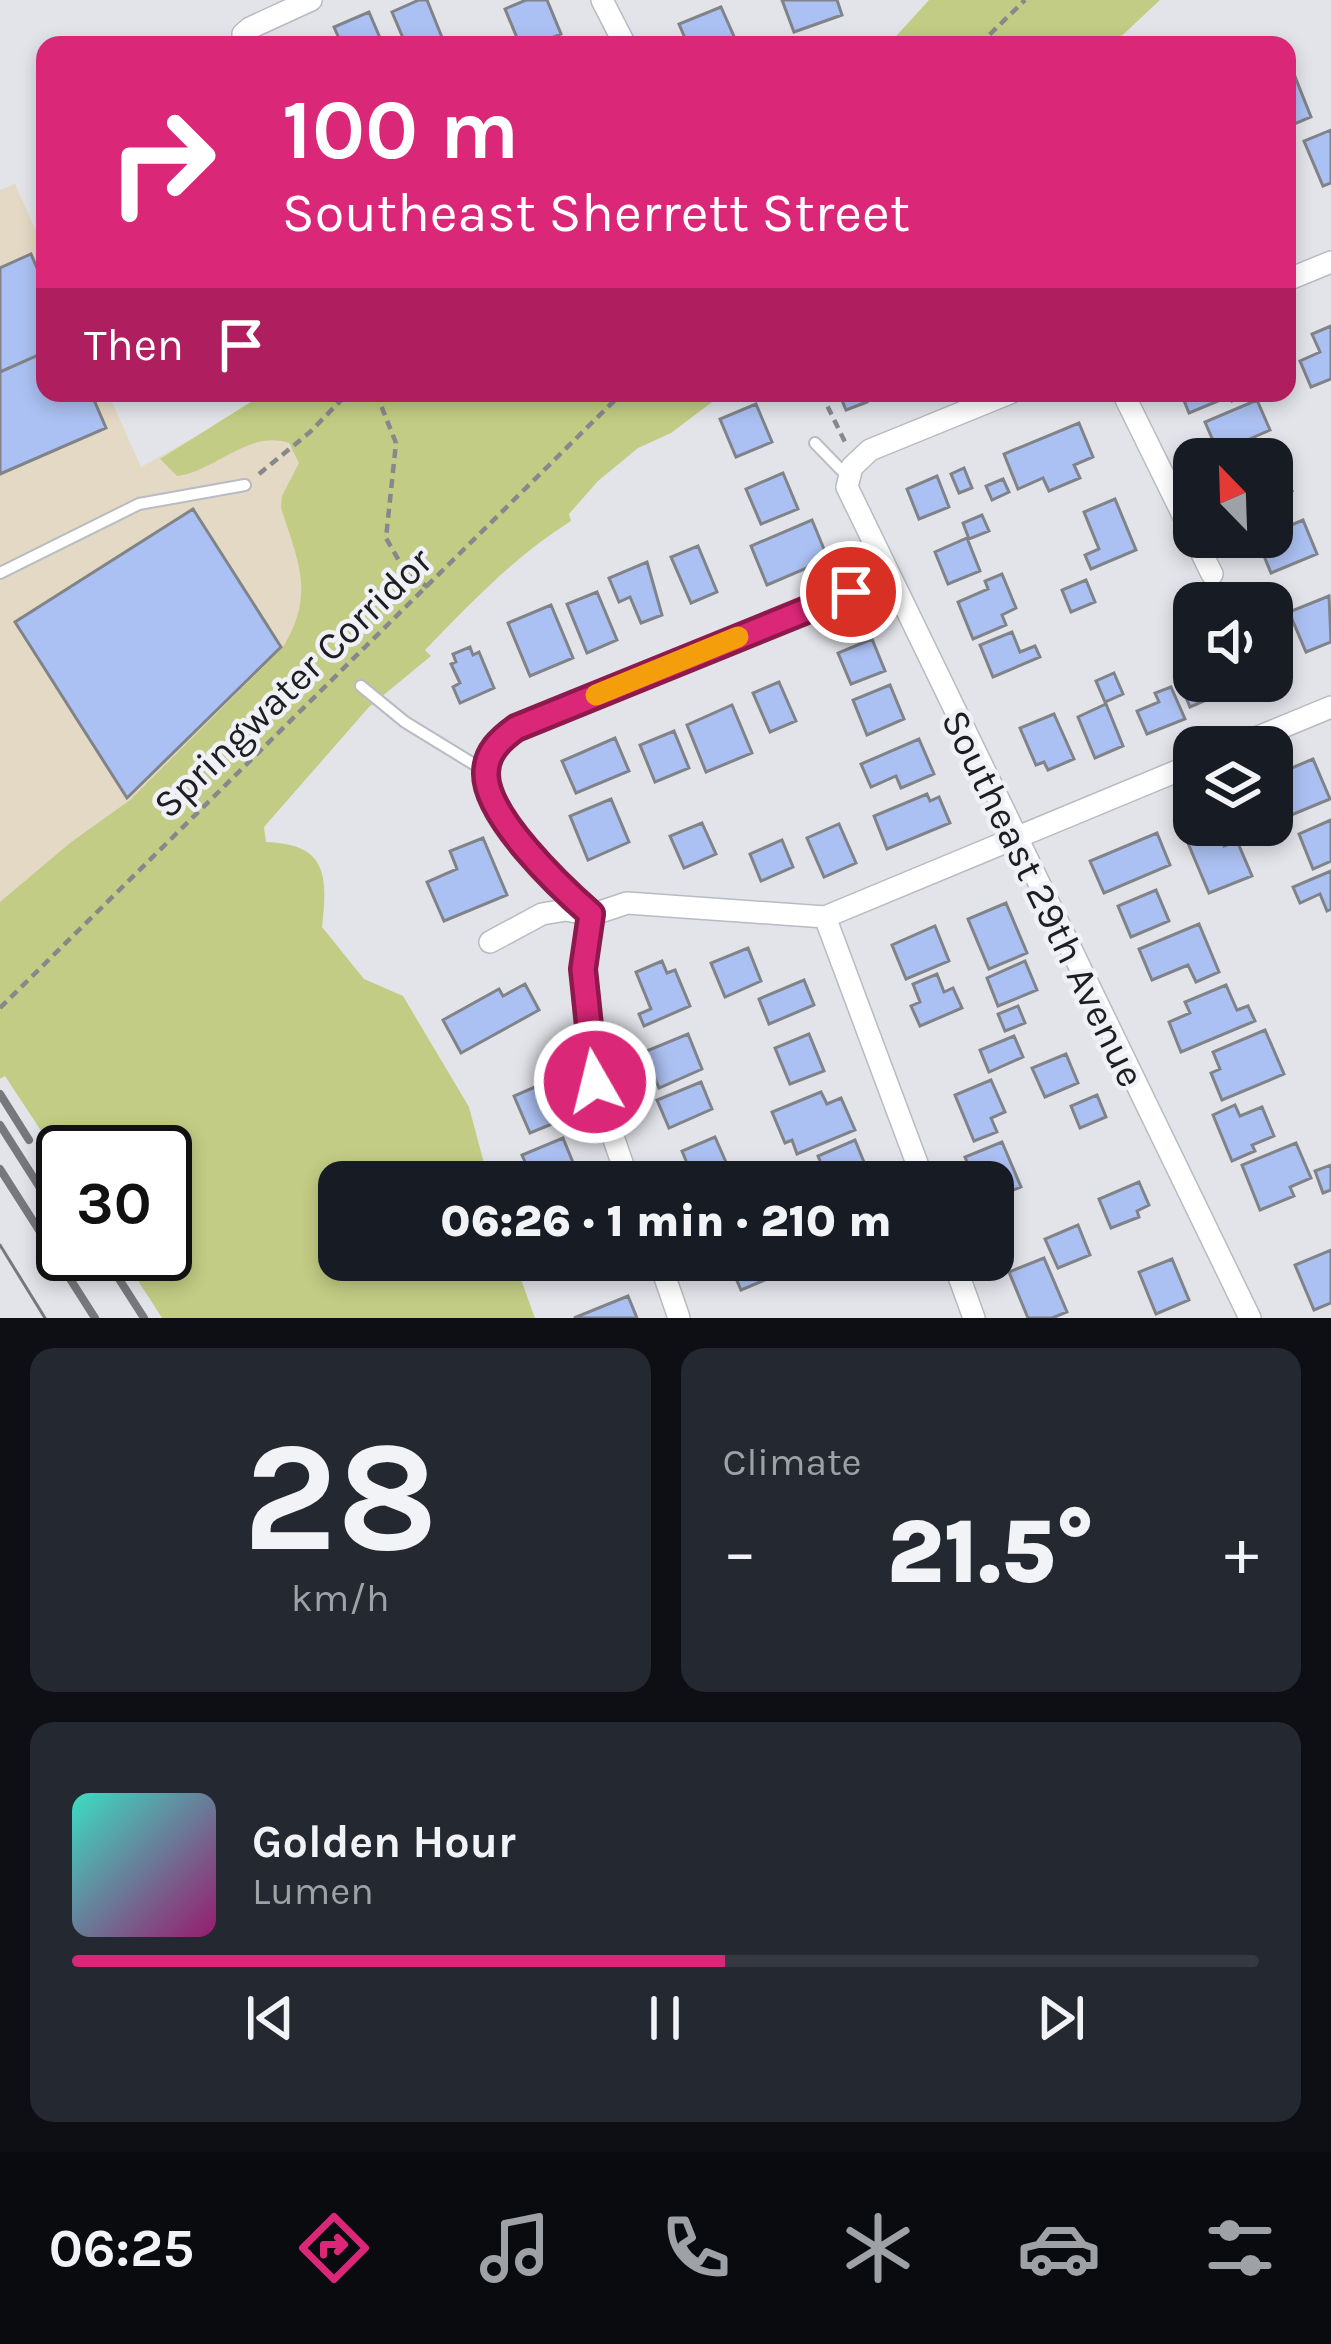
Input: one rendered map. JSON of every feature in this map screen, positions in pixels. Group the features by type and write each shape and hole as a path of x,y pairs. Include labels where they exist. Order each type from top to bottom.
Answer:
{"street":[{"path":"247,36 260,21 311,0"},
{"path":"602,0 620,36"},
{"path":"1296,276 1331,262"},
{"path":"851,470 882,443 987,402"},
{"path":"1127,402 1212,574"},
{"name":"Southeast 29th Avenue","path":"851,470 849,495 1250,1318"},
{"path":"591,914 532,859 492,795 485,771 495,746 516,728 888,576"},
{"path":"1285,726 1331,707"},
{"path":"490,942 554,910 591,914 627,903 824,917 1173,773"},
{"path":"591,914 583,969 586,1033 595,1082 622,1161"},
{"path":"824,917 916,1161"},
{"path":"666,1281 680,1318"},
{"path":"961,1281 974,1318"}],"lane":[{"path":"815,443 851,470"},
{"path":"0,573 139,504 245,485"},
{"path":"361,686 405,722 485,771"}],"path":[{"path":"988,36 1025,0"},
{"path":"245,485 338,402"},
{"path":"380,402 396,443 386,538 406,573 428,586"},
{"name":"Springwater Corridor","path":"0,1008 613,402"},
{"path":"825,402 851,470"}],"shaded area":[{"path":"15,184 36,231 36,402 112,402 141,467 261,402 376,576 0,945 0,190"}],"green space":[{"path":"929,0 1160,0 1122,36 896,36"},
{"path":"251,402 712,402 671,433 638,448 598,481 569,514 571,521 512,565 459,615 425,650 431,656 369,707 264,827 266,842 301,849 319,866 324,892 322,927 364,979 403,996 469,1107 483,1161 318,1161 318,1281 522,1281 535,1318 162,1318 138,1281 192,1281 192,1125 37,1125 5,1076 0,1079 0,902 130,800 283,647 299,611 301,579 281,508 299,463 289,443 274,440 246,446 177,476 160,459"}],"building":[{"path":"427,0 441,36 402,36 392,12"},
{"path":"526,0 547,0 561,34 516,36 505,9"},
{"path":"782,0 837,0 842,15 794,32"},
{"path":"721,7 734,36 684,36 679,24"},
{"path":"369,12 379,36 338,36 334,27"},
{"path":"1296,79 1311,117 1296,123"},
{"path":"1331,130 1331,183 1323,186 1304,141"},
{"path":"31,254 36,266 36,356 0,372 0,268"},
{"path":"1331,326 1331,379 1311,387 1300,361 1320,352 1312,334"},
{"path":"36,356 36,402 95,402 106,428 0,474 0,372"},
{"path":"843,402 867,402 846,410"},
{"path":"1185,402 1216,402 1189,413"},
{"path":"1252,402 1258,402 1270,430 1252,438 1212,438 1205,422"},
{"path":"756,404 772,442 736,457 720,419"},
{"path":"1079,423 1093,457 1074,465 1080,478 1049,491 1043,478 1018,489 1004,454"},
{"path":"964,468 972,488 959,493 951,474"},
{"path":"783,473 798,509 761,524 746,489"},
{"path":"937,476 949,507 919,519 907,489"},
{"path":"1003,479 1009,492 992,500 986,486"},
{"path":"1115,499 1136,550 1091,569 1085,555 1099,549 1084,512"},
{"path":"193,509 281,647 127,798 15,622"},
{"path":"982,515 989,531 969,539 963,523"},
{"path":"812,520 828,559 767,585 751,546"},
{"path":"1303,520 1317,554 1271,573 1265,558 1293,558 1293,524"},
{"path":"967,538 980,571 948,584 935,552"},
{"path":"698,546 717,592 691,603 671,557"},
{"path":"647,562 662,615 641,623 630,597 619,602 609,578"},
{"path":"1002,574 1016,608 1002,615 1006,625 973,639 958,602 988,589 985,581"},
{"path":"1086,580 1095,602 1071,612 1062,590"},
{"path":"597,592 617,640 587,653 567,604"},
{"path":"1329,596 1331,642 1306,652 1293,610"},
{"path":"551,605 573,658 530,676 508,623"},
{"path":"1012,632 1020,652 1035,646 1040,657 993,677 980,645"},
{"path":"872,639 885,671 851,684 838,653"},
{"path":"470,647 473,655 479,652 494,688 460,703 453,687 460,683 451,664 456,662 453,654"},
{"path":"1114,673 1123,694 1105,702 1096,681"},
{"path":"779,682 796,721 770,732 753,693"},
{"path":"890,685 904,719 867,735 853,700"},
{"path":"1171,687 1173,702 1178,702 1185,719 1147,734 1137,711 1159,702 1155,693"},
{"path":"1106,704 1123,746 1095,758 1078,717"},
{"path":"732,705 752,753 706,772 687,725"},
{"path":"1054,714 1074,759 1048,770 1044,762 1036,765 1020,728"},
{"path":"674,731 689,768 655,782 640,745"},
{"path":"615,738 629,771 576,793 562,761"},
{"path":"919,739 934,774 901,788 896,776 871,787 861,764"},
{"path":"1313,759 1330,799 1293,814 1293,767"},
{"path":"927,794 930,801 939,797 950,823 887,849 874,816"},
{"path":"611,799 629,842 588,860 570,816"},
{"path":"1331,820 1331,861 1313,869 1299,834"},
{"path":"702,823 716,854 684,868 670,836"},
{"path":"839,824 856,863 824,877 807,838"},
{"path":"1157,833 1170,865 1104,893 1090,861"},
{"path":"483,838 507,895 444,921 427,882 457,869 450,851"},
{"path":"782,840 793,867 761,881 750,854"},
{"path":"1189,846 1239,846 1252,876 1209,893"},
{"path":"1331,871 1331,909 1327,911 1320,894 1300,903 1293,887"},
{"path":"1156,890 1169,921 1131,937 1118,906"},
{"path":"1006,903 1027,953 989,969 968,919"},
{"path":"1199,924 1219,972 1196,982 1188,965 1152,980 1139,949"},
{"path":"935,926 949,961 906,979 892,945"},
{"path":"748,948 761,981 725,997 711,963"},
{"path":"662,961 667,973 675,970 690,1006 644,1026 639,1014 651,1009 636,972"},
{"path":"1025,961 1037,990 998,1006 987,978"},
{"path":"937,974 944,992 953,988 962,1008 920,1026 911,1006 920,1002 913,984"},
{"path":"804,980 814,1005 769,1024 759,999"},
{"path":"525,984 539,1010 461,1053 443,1020 499,989 503,996"},
{"path":"1226,985 1237,1010 1248,1006 1255,1021 1181,1052 1169,1022 1190,1013 1185,1002"},
{"path":"1018,1006 1025,1023 1005,1031 998,1014"},
{"path":"1265,1030 1284,1074 1222,1100 1211,1073 1220,1069 1213,1052"},
{"path":"688,1034 702,1069 659,1088 644,1052"},
{"path":"809,1034 824,1071 790,1084 775,1048"},
{"path":"1014,1036 1023,1057 989,1072 980,1050"},
{"path":"1066,1054 1078,1083 1045,1097 1032,1068"},
{"path":"558,1077 574,1115 530,1133 514,1096"},
{"path":"991,1080 1005,1112 991,1118 997,1132 974,1141 955,1095"},
{"path":"701,1082 712,1109 669,1128 657,1100"},
{"path":"821,1092 827,1104 841,1098 855,1130 797,1154 792,1140 785,1143 772,1112"},
{"path":"1097,1095 1106,1117 1080,1128 1071,1106"},
{"path":"1235,1105 1240,1116 1262,1107 1274,1136 1232,1161 1213,1115"},
{"path":"715,1137 725,1161 686,1161 682,1151"},
{"path":"563,1138 572,1161 525,1161 522,1155"},
{"path":"855,1140 864,1161 820,1161 818,1156"},
{"path":"1002,1142 1010,1161 967,1161 965,1157"},
{"path":"1296,1143 1311,1178 1290,1187 1294,1196 1260,1210 1242,1165"},
{"path":"1331,1165 1331,1190 1323,1193 1315,1171"},
{"path":"1139,1182 1149,1205 1137,1211 1139,1217 1111,1228 1099,1199"},
{"path":"1078,1225 1090,1255 1058,1268 1045,1239"},
{"path":"1331,1250 1331,1303 1314,1310 1295,1265"},
{"path":"1044,1258 1067,1312 1052,1318 1028,1318 1013,1281 1014,1270"},
{"path":"1172,1259 1189,1300 1156,1314 1139,1272"},
{"path":"737,1281 762,1281 741,1290"},
{"path":"628,1296 637,1318 574,1318"}],"tram line":[{"path":"0,1245 45,1318"}],"railway":[{"path":"0,1094 29,1140"},
{"path":"0,1125 36,1182"},
{"path":"0,1169 95,1318"},
{"path":"120,1281 144,1318"}],"slow traffic":[{"path":"596,695 738,637"}],"route":[{"path":"595,1082 586,1033 583,969 591,914 532,859 487,783 488,758 516,728 851,592"}]}
